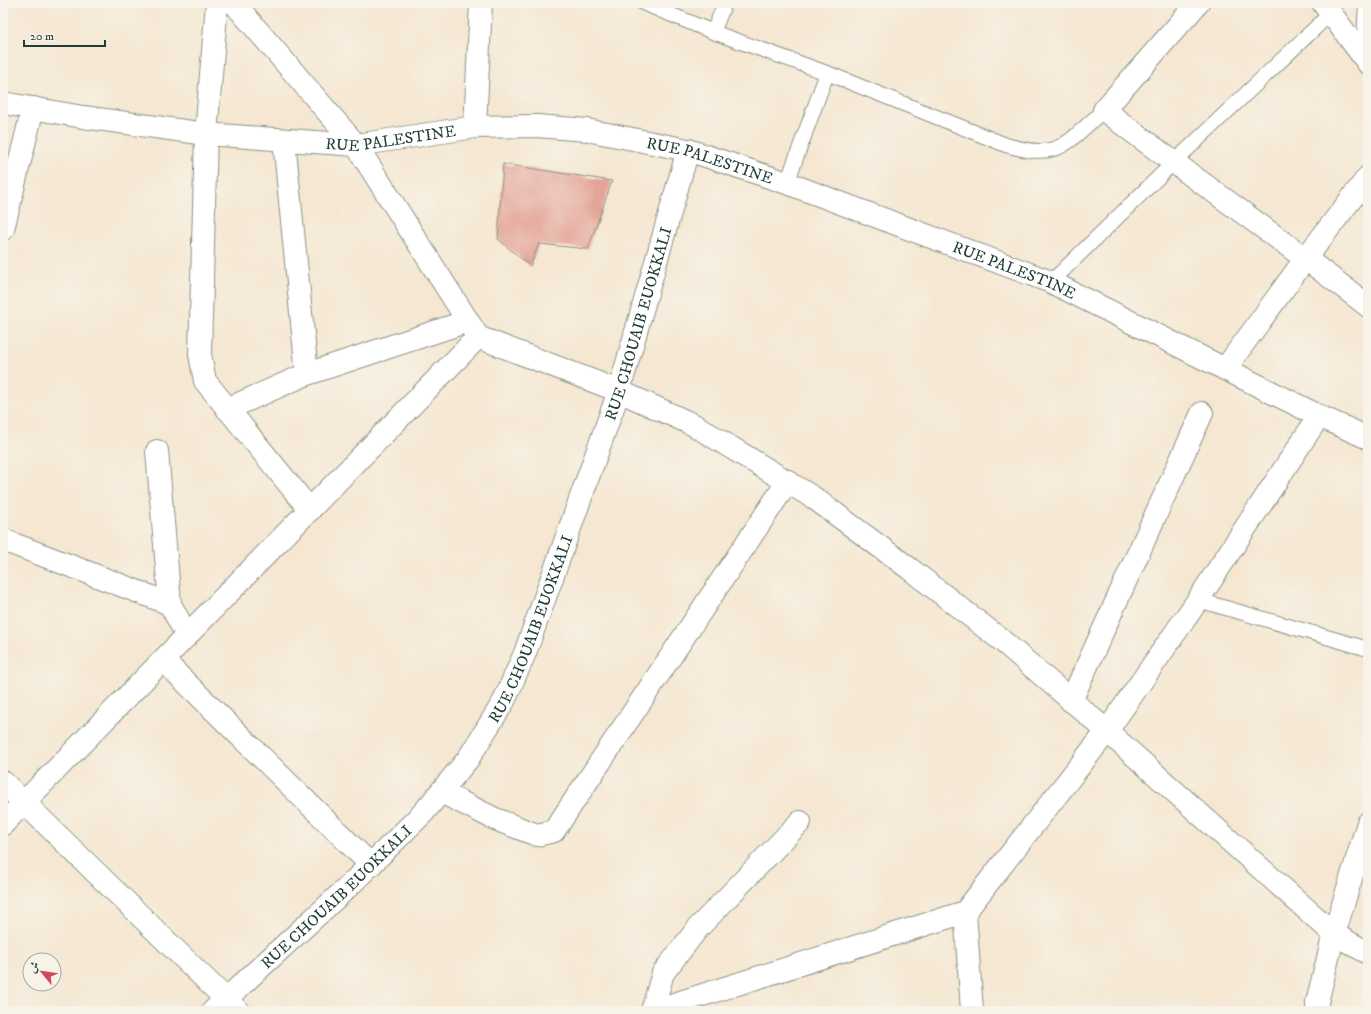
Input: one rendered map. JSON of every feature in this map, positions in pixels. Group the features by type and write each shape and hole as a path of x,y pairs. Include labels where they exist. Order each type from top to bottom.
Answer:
{"street":[{"path":"217,3 206,134 200,354 205,382 310,510"},
{"path":"234,3 356,145 473,329 619,390 694,425 814,498 910,569 1000,639 1107,731 1334,934 1368,953"},
{"path":"475,127 481,3"},
{"path":"1198,3 1104,110 1172,163 1306,258 1368,306"},
{"path":"1327,8 1366,60"},
{"name":"RUE PALESTINE","path":"3,103 83,117 206,134 356,145 475,127 537,126 587,130 688,150 787,183 1051,282 1319,416 1368,438"},
{"path":"3,229 33,108"},
{"path":"284,140 307,374"},
{"name":"RUE CHOUAIB EUOKKALI","path":"225,1007 424,812 468,759 504,701 525,652 619,390 688,150"},
{"path":"1225,369 1306,258 1368,177"},
{"path":"227,409 307,374 473,329"},
{"path":"3,824 310,510 473,329"},
{"path":"1071,701 1202,413"},
{"path":"652,1011 965,912 1107,731 1198,600 1319,416"},
{"path":"157,451 170,604 186,636"},
{"path":"441,792 495,820 537,835 554,831 788,481"},
{"path":"3,540 170,604"},
{"path":"163,660 371,865"},
{"path":"3,782 225,1007"},
{"path":"652,1011 663,973 698,928 800,822"},
{"path":"1317,1011 1317,1002 1334,934 1368,823"},
{"path":"965,912 972,1011"}],"lane":[{"path":"643,3 713,32 827,73 1006,145 1028,152 1054,151 1066,144 1104,110"},
{"path":"713,32 725,3"},
{"path":"1366,3 1366,60"},
{"path":"1051,282 1327,8"},
{"path":"787,183 827,73"},
{"path":"1198,600 1368,649"}],"building":[{"path":"503,164 612,181 588,249 539,244 530,266 498,239"}]}
